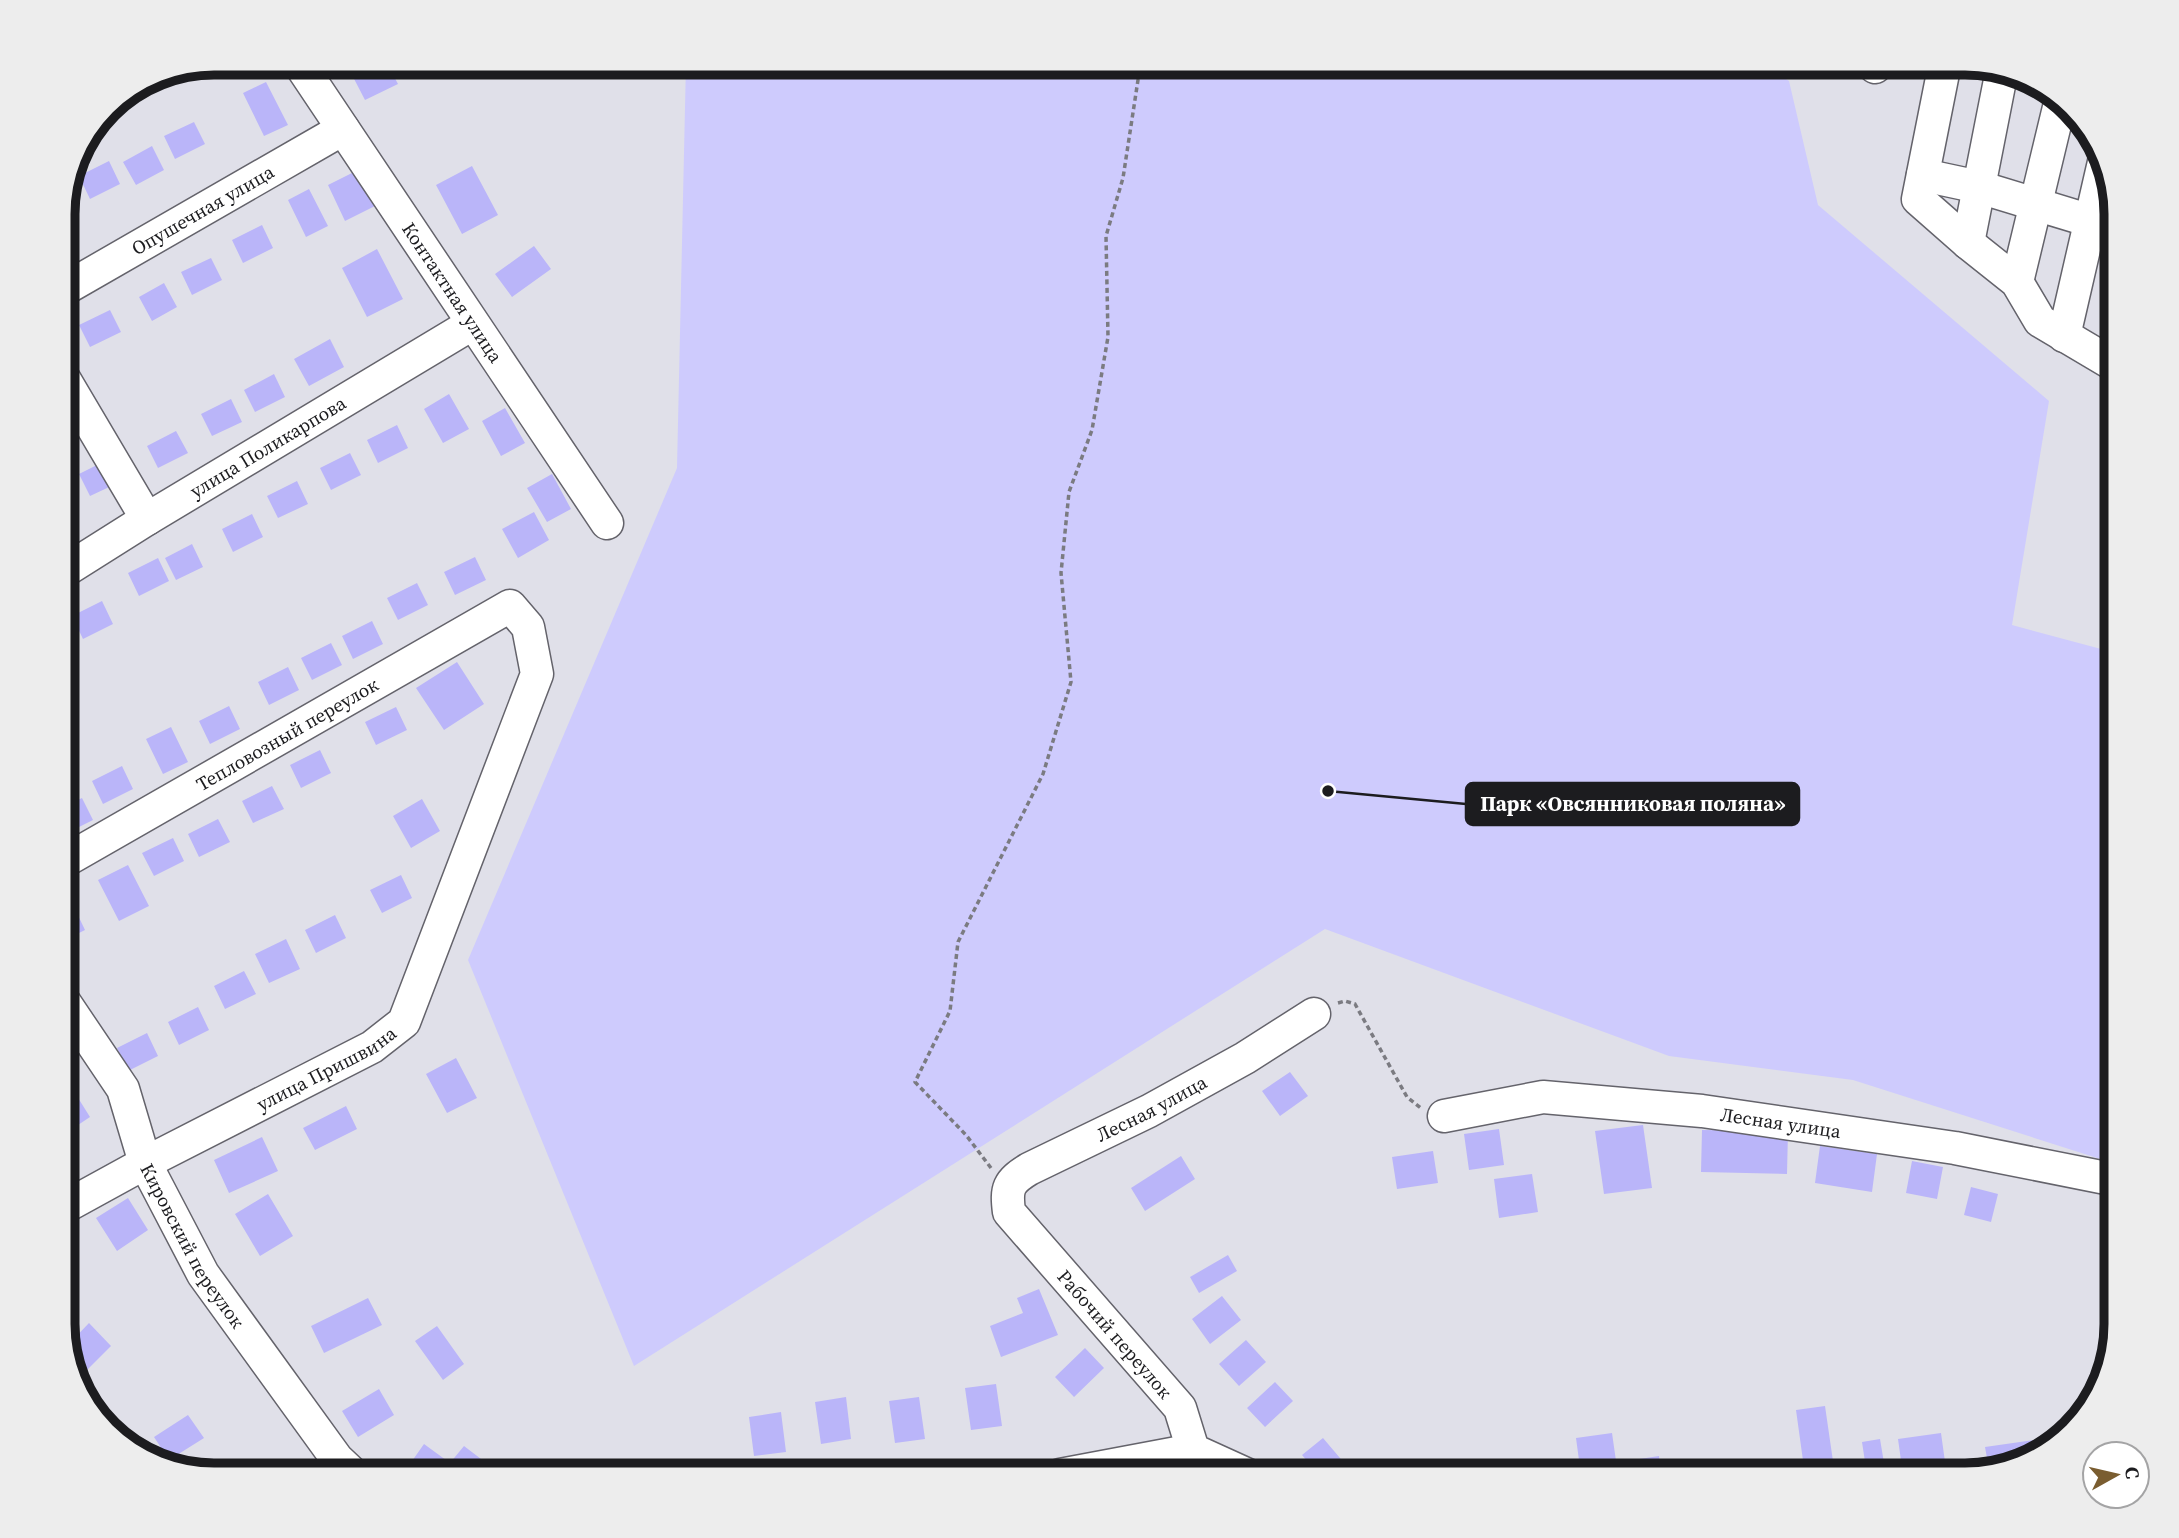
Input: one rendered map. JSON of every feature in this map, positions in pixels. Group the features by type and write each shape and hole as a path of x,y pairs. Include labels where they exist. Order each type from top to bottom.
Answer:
{"street":[{"path":"1943,75 1918,199 2017,282 2040,321 2064,335 2104,352"},
{"name":"Контактная улица","path":"307,76 607,523"},
{"path":"1968,243 2000,80"},
{"path":"2017,282 2058,112"},
{"name":"Опушечная улица","path":"76,283 343,130"},
{"path":"1923,175 1979,187 2103,226"},
{"path":"2064,335 2103,226 2103,203"},
{"name":"улица Поликарпова","path":"76,564 472,324"},
{"path":"76,399 147,519"},
{"name":"Тепловозный переулок","path":"76,855 510,606 528,626 537,674"},
{"name":"улица Пришвина","path":"76,1201 372,1047 404,1022 537,674"},
{"name":"Лесная улица","path":"1008,1203 1014,1178 1149,1111 1244,1058 1314,1014"},
{"name":"Кировский переулок","path":"76,1019 123,1089 145,1163 203,1274 341,1463"},
{"name":"Лесная улица","path":"1444,1116 1543,1097 1702,1111 1955,1148 2104,1178"},
{"name":"Рабочий переулок","path":"1008,1203 1180,1408 1193,1450"},
{"path":"1124,1463 1193,1450 1222,1463"}],"path":[{"path":"1008,1203 988,1163 915,1082 950,1011 958,942 1043,774 1071,682 1061,573 1069,492 1092,430 1108,337 1106,236 1123,178 1140,75"},
{"path":"1314,1014 1345,1001 1355,1004 1407,1097 1422,1109 1444,1116"}],"shaded area":[{"path":"1780,75 1789,81 1818,205 2049,401 2012,625 2104,650 2104,1160 1853,1080 1669,1056 1325,929 634,1366 468,960 677,468 686,76"}],"building":[{"path":"353,76 394,76 398,84 365,100"},
{"path":"266,82 288,125 264,136 243,93"},
{"path":"194,122 205,144 175,159 164,136"},
{"path":"152,146 164,170 136,185 123,162"},
{"path":"109,161 120,184 90,199 81,175"},
{"path":"472,166 498,215 462,234 436,185"},
{"path":"358,170 375,206 345,221 328,185"},
{"path":"309,189 328,226 306,237 288,200"},
{"path":"262,225 273,248 243,263 232,240"},
{"path":"534,246 551,269 512,297 495,274"},
{"path":"377,249 403,299 367,317 342,268"},
{"path":"211,258 222,280 192,295 181,272"},
{"path":"164,283 177,307 152,321 139,297"},
{"path":"110,310 121,332 90,347 79,325"},
{"path":"330,339 344,367 309,386 294,359"},
{"path":"274,374 285,397 255,412 244,390"},
{"path":"449,394 469,429 443,443 424,409"},
{"path":"231,399 242,422 212,436 201,414"},
{"path":"505,408 525,443 501,456 482,421"},
{"path":"397,425 408,448 378,463 367,440"},
{"path":"176,431 188,453 158,468 147,446"},
{"path":"350,453 361,475 331,490 320,468"},
{"path":"109,459 120,482 90,496 79,474"},
{"path":"552,474 571,509 547,522 527,488"},
{"path":"297,481 308,504 278,518 267,496"},
{"path":"534,512 549,540 518,558 502,529"},
{"path":"252,514 263,537 233,552 222,529"},
{"path":"192,544 203,567 176,580 165,558"},
{"path":"475,557 486,580 455,595 444,572"},
{"path":"158,558 169,581 139,596 128,573"},
{"path":"417,583 428,605 398,620 387,598"},
{"path":"102,601 113,624 83,639 76,624 76,614"},
{"path":"372,621 383,644 353,659 342,636"},
{"path":"331,643 342,665 312,680 301,658"},
{"path":"457,662 484,704 444,730 416,688"},
{"path":"288,667 299,690 269,705 258,682"},
{"path":"229,706 240,729 210,744 199,721"},
{"path":"396,707 407,730 376,745 365,722"},
{"path":"171,727 188,762 163,774 146,739"},
{"path":"320,750 331,773 301,788 290,765"},
{"path":"122,766 133,789 103,804 92,781"},
{"path":"272,786 284,809 253,823 242,801"},
{"path":"82,798 93,820 76,828 76,801"},
{"path":"422,799 440,831 411,848 393,816"},
{"path":"218,819 230,842 199,857 188,834"},
{"path":"173,838 184,861 154,876 142,853"},
{"path":"128,865 149,906 119,921 98,880"},
{"path":"401,875 412,898 382,913 370,890"},
{"path":"76,911 85,930 76,934"},
{"path":"335,915 346,938 316,953 305,930"},
{"path":"286,939 300,969 269,983 255,954"},
{"path":"244,971 256,994 225,1009 214,986"},
{"path":"198,1007 209,1030 179,1045 168,1022"},
{"path":"147,1033 158,1056 128,1071 117,1048"},
{"path":"456,1058 477,1098 447,1113 426,1074"},
{"path":"1290,1072 1308,1096 1280,1116 1262,1091"},
{"path":"76,1095 90,1117 76,1126"},
{"path":"346,1106 357,1129 315,1150 303,1128"},
{"path":"1643,1125 1652,1188 1604,1194 1595,1131"},
{"path":"1499,1129 1504,1165 1469,1170 1464,1134"},
{"path":"1702,1130 1788,1131 1787,1174 1701,1172"},
{"path":"262,1137 278,1171 229,1193 214,1160"},
{"path":"1820,1146 1877,1154 1872,1192 1815,1183"},
{"path":"1433,1151 1438,1183 1397,1189 1392,1157"},
{"path":"1181,1156 1195,1179 1145,1211 1131,1188"},
{"path":"1912,1161 1943,1167 1937,1199 1906,1193"},
{"path":"1532,1174 1538,1212 1499,1218 1494,1179"},
{"path":"1971,1187 1998,1194 1991,1222 1964,1215"},
{"path":"268,1194 293,1236 260,1256 235,1214"},
{"path":"128,1198 148,1230 117,1251 96,1218"},
{"path":"1228,1255 1237,1271 1199,1293 1190,1277"},
{"path":"1039,1289 1058,1335 1001,1357 990,1326 1023,1313 1017,1298"},
{"path":"1222,1296 1241,1320 1210,1344 1192,1319"},
{"path":"368,1298 382,1325 324,1353 311,1326"},
{"path":"89,1323 111,1346 86,1371 80,1360 76,1336"},
{"path":"437,1326 464,1364 443,1380 415,1341"},
{"path":"1246,1340 1266,1362 1239,1386 1219,1364"},
{"path":"1085,1348 1104,1368 1074,1397 1055,1377"},
{"path":"1275,1382 1293,1401 1265,1427 1247,1408"},
{"path":"996,1384 1002,1426 971,1430 965,1388"},
{"path":"379,1389 394,1415 358,1437 342,1411"},
{"path":"846,1397 851,1439 821,1444 815,1402"},
{"path":"919,1397 925,1439 895,1443 889,1401"},
{"path":"1825,1406 1833,1463 1803,1463 1796,1410"},
{"path":"781,1412 786,1452 754,1456 749,1417"},
{"path":"188,1415 204,1438 175,1457 164,1453 154,1437"},
{"path":"1612,1433 1616,1463 1579,1463 1576,1438"},
{"path":"1941,1433 1945,1463 1901,1463 1898,1439"},
{"path":"1323,1438 1344,1463 1309,1463 1302,1455"},
{"path":"1880,1439 1884,1463 1865,1463 1862,1442"},
{"path":"2042,1439 2018,1452 1988,1461 1985,1447"},
{"path":"424,1444 450,1463 411,1463"},
{"path":"464,1446 486,1463 450,1463"},
{"path":"1659,1456 1660,1463 1633,1463 1633,1460"},
{"path":"1503,1459 1504,1463 1478,1463"}],"place":[{"name":"Парк «Овсянниковая поляна»","path":"1328,791"}]}
